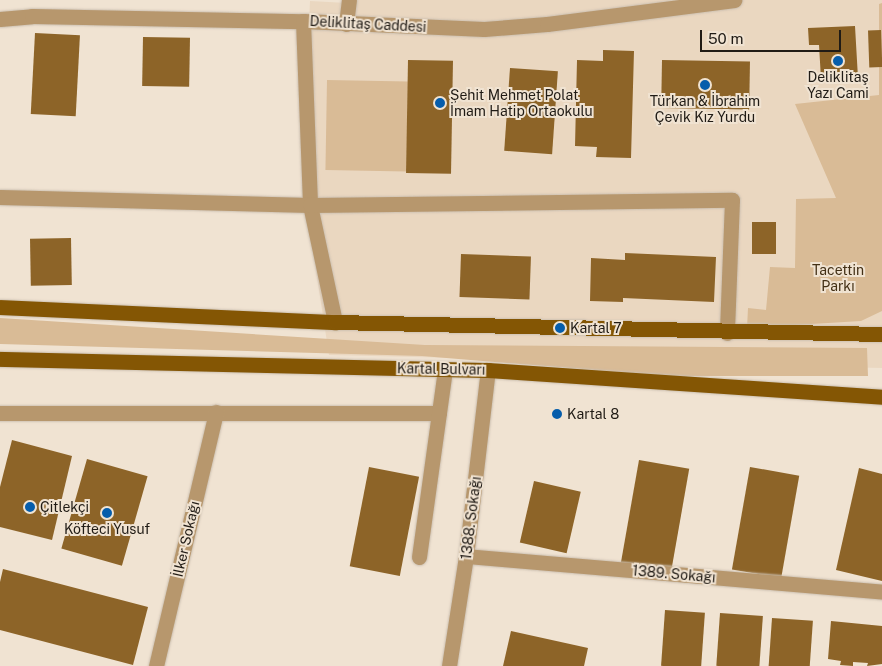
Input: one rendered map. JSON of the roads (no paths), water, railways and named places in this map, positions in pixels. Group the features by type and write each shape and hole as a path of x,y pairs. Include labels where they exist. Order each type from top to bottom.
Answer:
{"main road":[{"path":"0,307 335,322 727,333 882,334"},
{"name":"Kartal Bulvarı","path":"0,359 488,370 882,397"}],"street":[{"path":"346,24 349,0"},
{"name":"Deliklitaş Caddesi","path":"0,19 32,16 515,27 734,0"},
{"path":"303,21 310,205 335,322"},
{"path":"0,196 310,205 732,200 727,333"},
{"path":"419,557 445,370"},
{"name":"1388. Sokağı","path":"449,666 466,556 488,370"},
{"path":"0,412 439,412"},
{"name":"İlker Sokağı","path":"156,666 216,412"},
{"name":"1389. Sokağı","path":"466,556 882,592"}],"place":[{"name":"Deliklitaş Yazı Cami","path":"838,61"},
{"name":"Türkan & İbrahim Çevik Kız Yurdu","path":"705,85"},
{"name":"Şehit Mehmet Polat İmam Hatip Ortaokulu","path":"440,103"},
{"name":"Kartal 7","path":"560,328"},
{"name":"Kartal 8","path":"557,414"},
{"name":"Çitlekçi","path":"30,507"},
{"name":"Köfteci Yusuf","path":"107,513"}],"park label":[{"name":"Tacettin Parkı","path":"838,278"}]}
